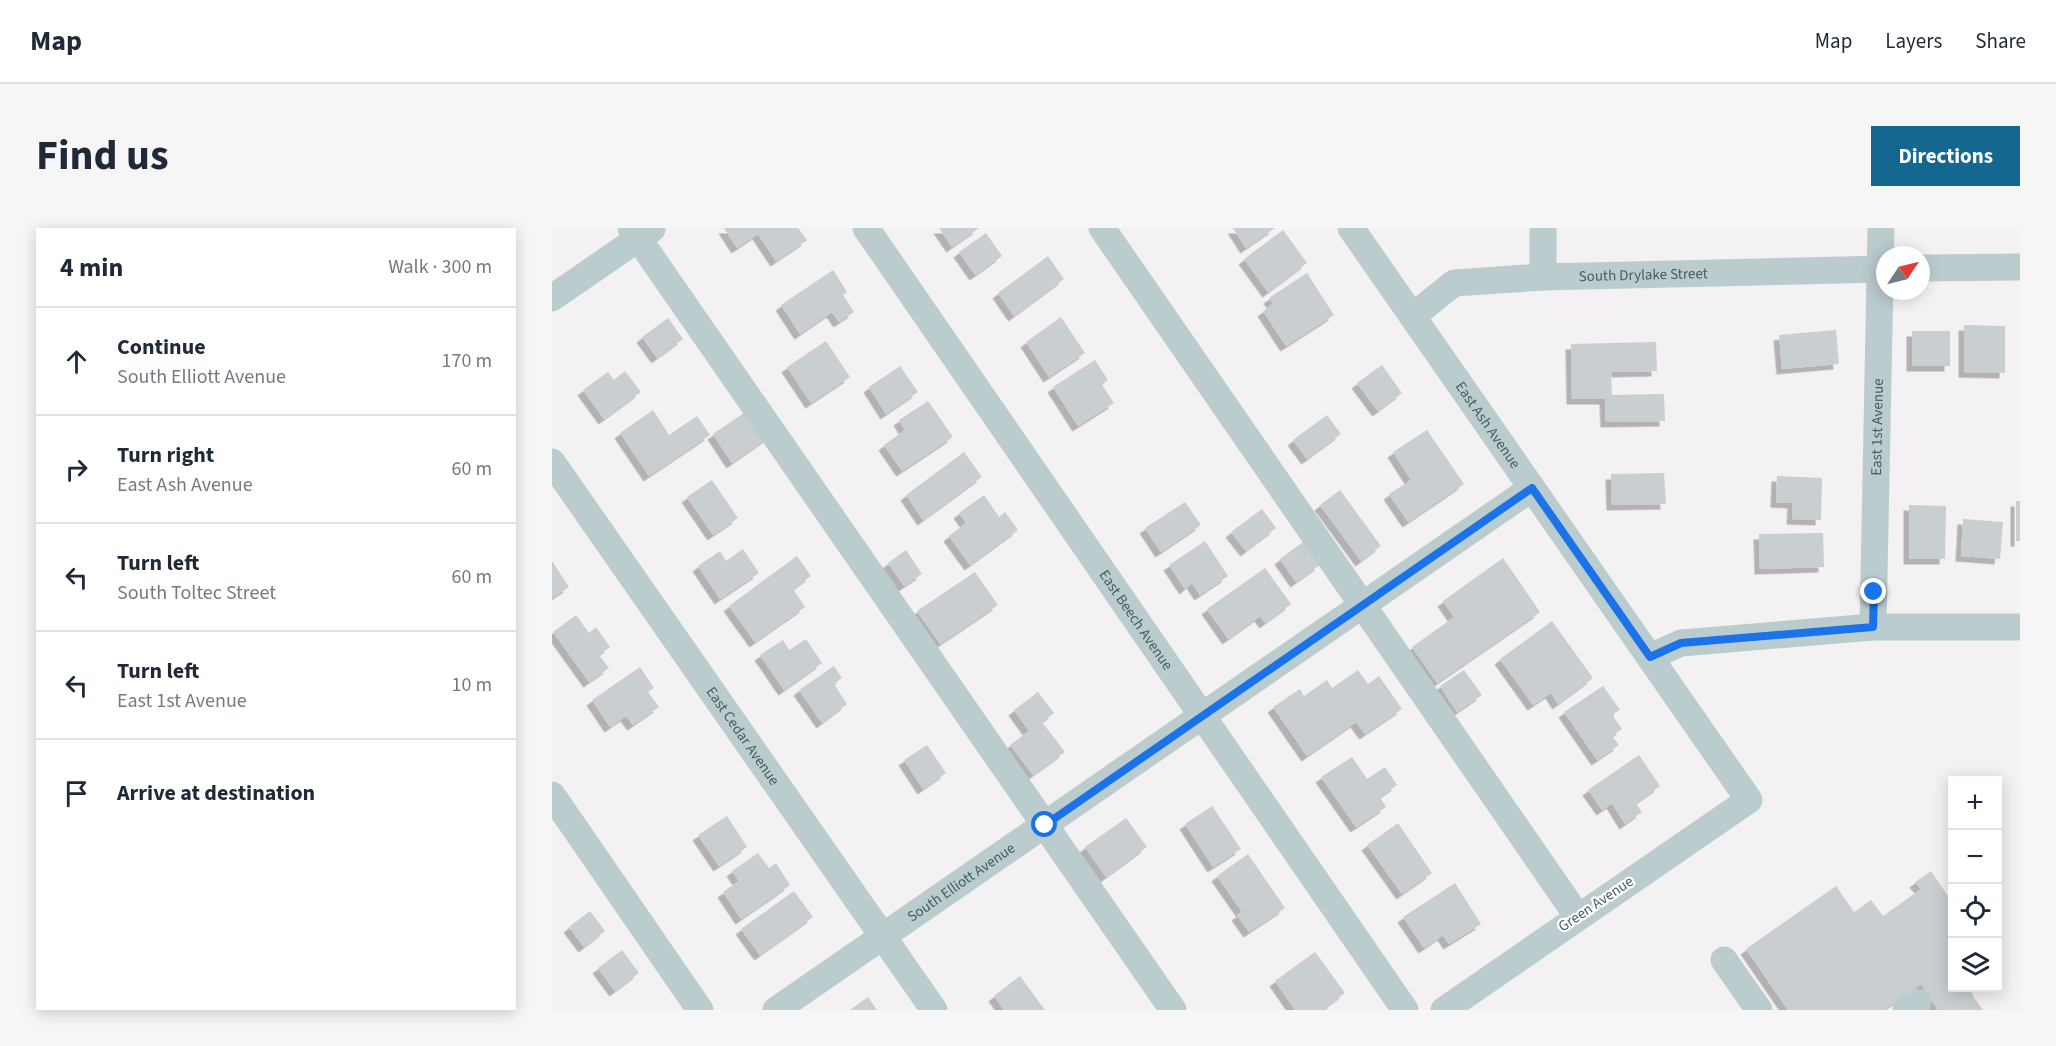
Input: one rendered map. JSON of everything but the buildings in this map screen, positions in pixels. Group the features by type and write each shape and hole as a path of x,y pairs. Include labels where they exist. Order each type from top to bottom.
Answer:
{"street":[{"name":"East Beech Avenue","path":"866,228 1405,1010"},
{"path":"1102,228 1578,917"},
{"name":"East Ash Avenue","path":"1351,228 1749,800"},
{"path":"1543,228 1543,277"},
{"name":"East 1st Avenue","path":"1881,228 1882,246"},
{"path":"552,298 641,231 1173,1010"},
{"path":"1930,268 2020,267"},
{"name":"South Drylake Street","path":"1413,316 1454,283 1543,277 1876,269"},
{"name":"East 1st Avenue","path":"1873,627 1882,300"},
{"name":"East Cedar Avenue","path":"552,462 934,1010"},
{"name":"South Elliott Avenue","path":"776,1010 1532,488"},
{"path":"1650,657 1681,643 1873,627 2020,627"},
{"path":"552,795 700,1010"},
{"name":"Green Avenue","path":"1444,1010 1749,800"},
{"path":"1724,960 1759,1010"}],"route":[{"path":"1045,825 1532,488 1650,657 1681,643 1873,627 1874,592"}]}
